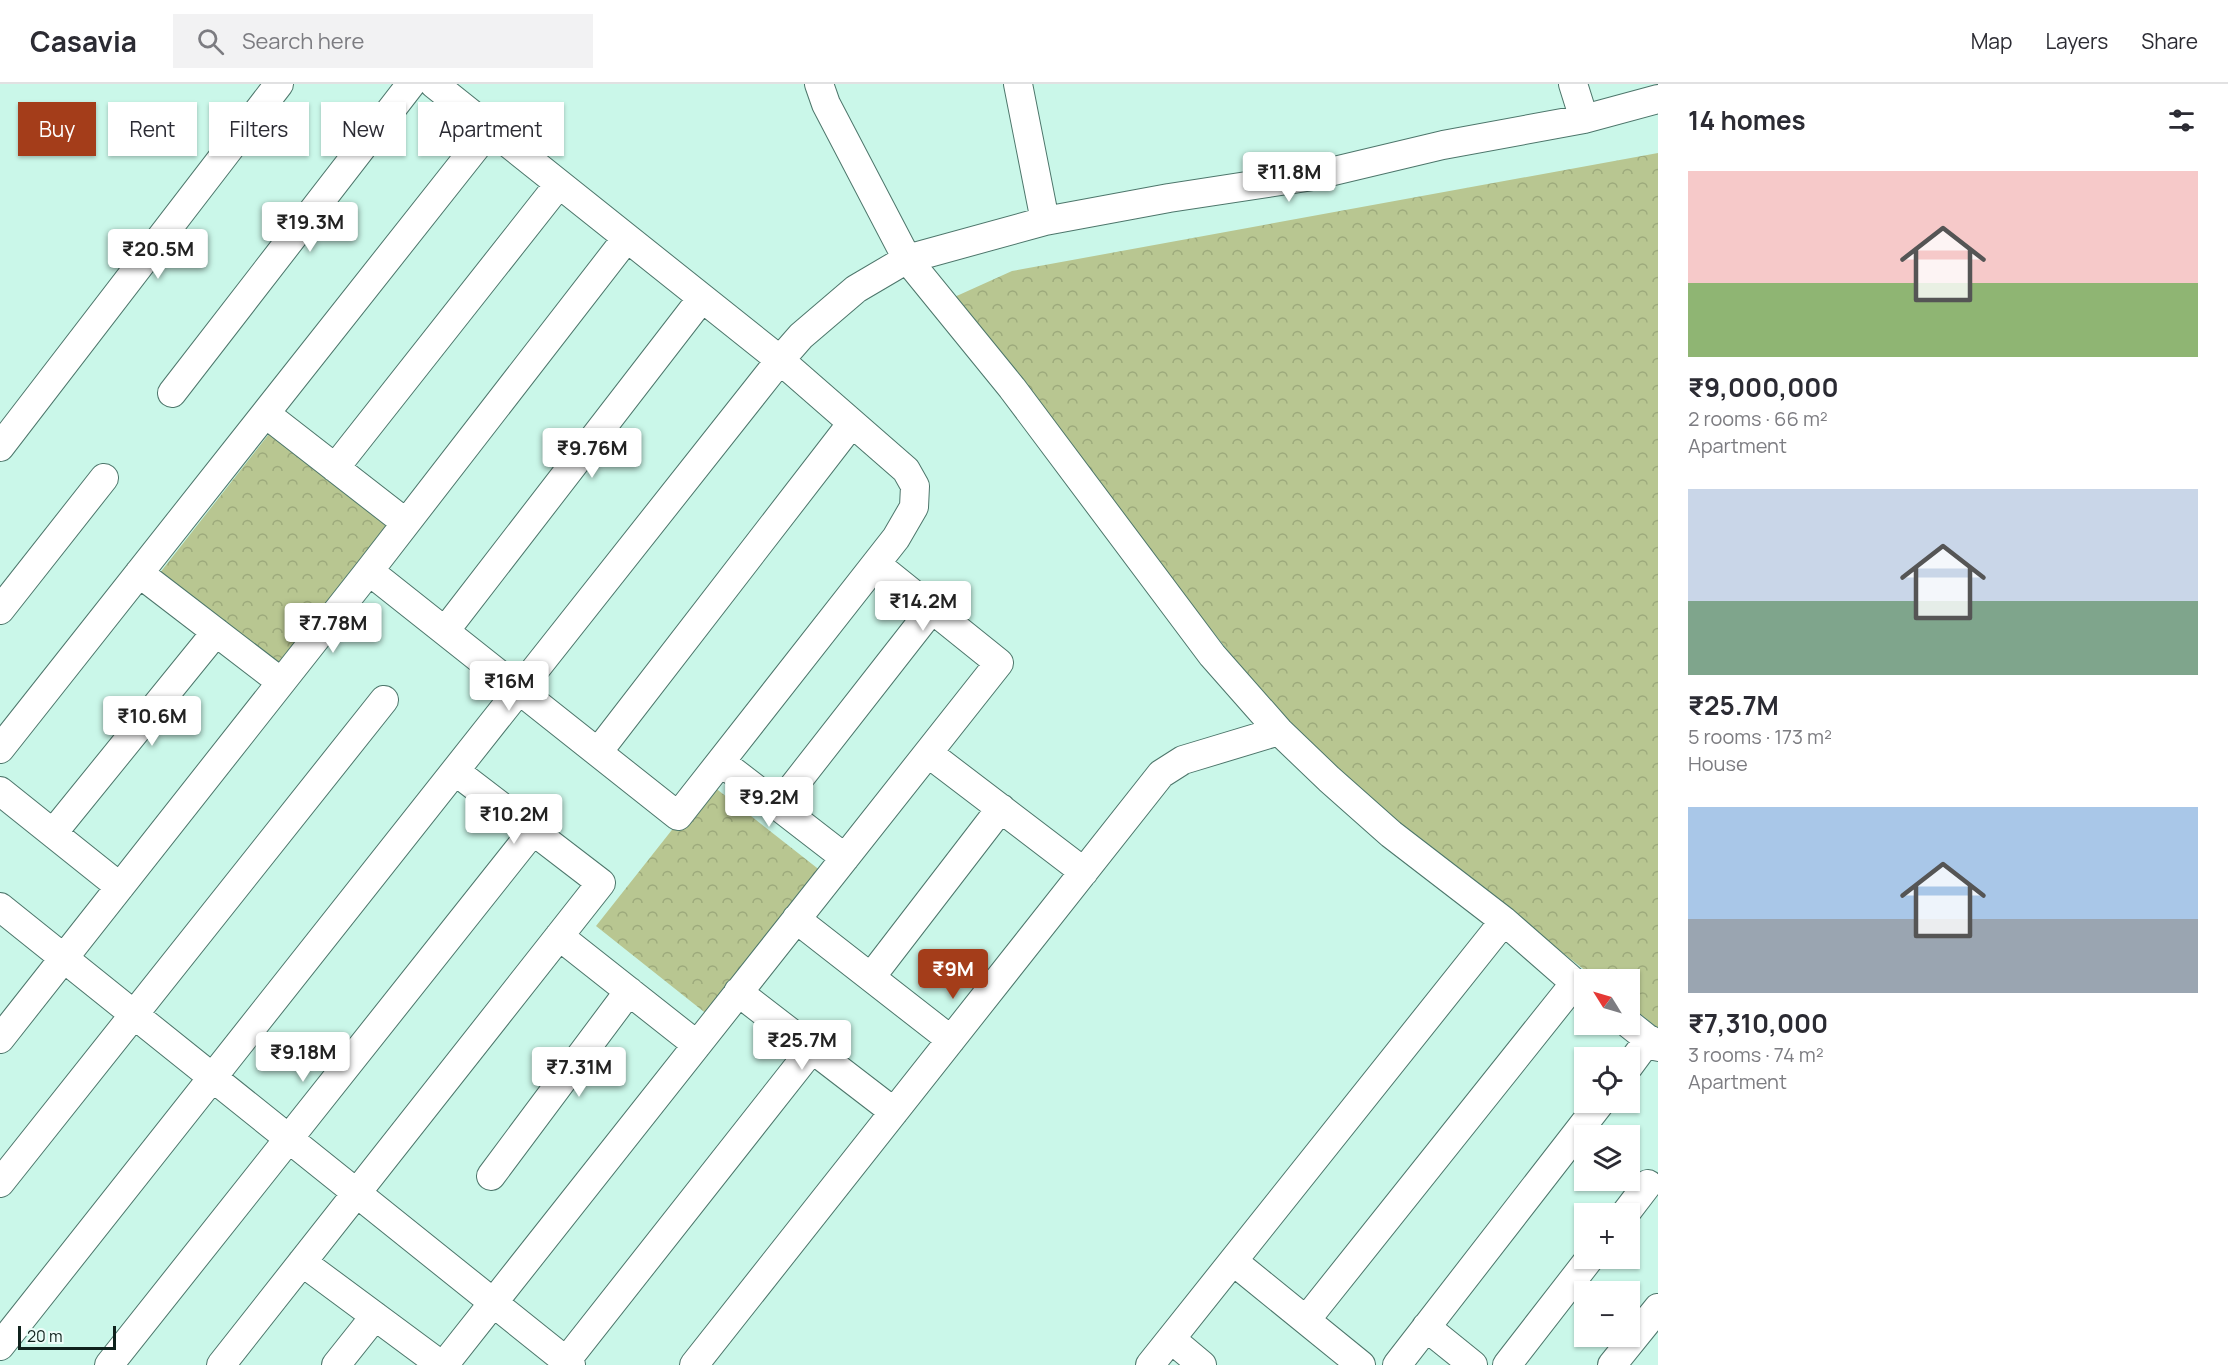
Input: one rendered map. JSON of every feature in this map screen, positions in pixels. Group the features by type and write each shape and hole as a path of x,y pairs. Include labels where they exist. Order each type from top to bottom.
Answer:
{"street":[{"path":"0,447 279,84"},
{"path":"172,393 411,84"},
{"path":"434,84 457,102"},
{"path":"819,84 825,104 907,259 1012,388 1212,656 1279,731 1329,779 1391,834 1504,921 1574,983"},
{"path":"1018,84 1045,221"},
{"path":"1573,84 1584,119"},
{"path":"0,1346 780,360 801,336 856,289 907,259 1045,221 1169,198 1313,176 1443,145 1584,119 1658,99"},
{"path":"0,749 469,156"},
{"path":"369,571 678,816 896,538 914,507 915,486 906,470 780,360 525,156"},
{"path":"335,468 559,184"},
{"path":"0,1039 627,239"},
{"path":"445,631 702,298"},
{"path":"266,414 406,523"},
{"path":"598,752 852,423"},
{"path":"0,610 104,478"},
{"path":"303,1262 442,1365 999,663 876,564"},
{"path":"139,573 281,682"},
{"path":"778,806 932,609"},
{"path":"53,833 216,632"},
{"path":"0,1183 384,700"},
{"path":"694,1365 1161,774 1183,760 1279,731"},
{"path":"928,753 1084,872"},
{"path":"721,762 845,858"},
{"path":"221,1365 601,883 455,771"},
{"path":"0,792 120,887"},
{"path":"871,977 1001,808"},
{"path":"109,1365 533,831"},
{"path":"1,908 493,1302 567,1364 812,1049"},
{"path":"796,919 951,1040"},
{"path":"1150,1365 1504,921"},
{"path":"559,936 697,1045"},
{"path":"491,1176 629,991"},
{"path":"738,992 894,1112"},
{"path":"1306,1320 1574,993"},
{"path":"1397,1365 1574,1144"},
{"path":"1632,1203 1645,1181"},
{"path":"1233,1261 1361,1365"},
{"path":"1506,1365 1581,1269"},
{"path":"1612,1365 1658,1308"},
{"path":"336,1365 375,1316"},
{"path":"1426,1327 1473,1365"},
{"path":"1171,1339 1202,1365"}],"green space":[{"path":"1658,153 1658,1028 1640,1014 1640,969 1583,969 1308,752 950,299 1012,271"},
{"path":"272,430 389,522 276,666 159,574"},
{"path":"709,783 826,875 713,1019 596,926"}]}
